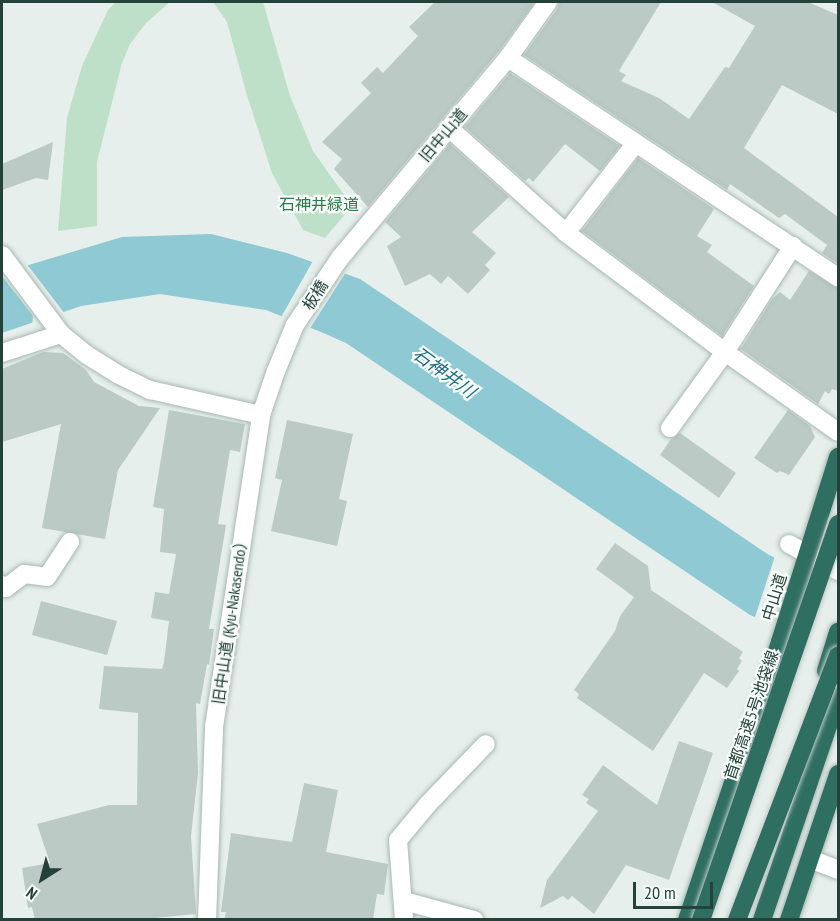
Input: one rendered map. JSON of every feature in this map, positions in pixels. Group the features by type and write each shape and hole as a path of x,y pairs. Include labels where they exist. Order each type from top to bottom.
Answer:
{"highway":[{"name":"中山道","path":"687,920 780,642 838,457"},
{"name":"首都高速5号池袋線","path":"701,920 838,524"},
{"path":"744,920 838,632"},
{"path":"737,920 838,656"},
{"path":"762,920 838,698"},
{"path":"789,920 838,774"}],"street":[{"name":"旧中山道","path":"334,266 508,58 548,2"},
{"path":"508,58 838,277"},
{"path":"449,128 566,233 725,352 838,432"},
{"path":"566,233 635,144"},
{"path":"670,428 725,352 793,246"},
{"path":"3,257 57,330 87,355 150,390 261,415"},
{"name":"板橋","path":"295,325 334,266"},
{"name":"旧中山道 (Kyu-Nakasendo）","path":"207,920 214,727 261,415 295,325"},
{"path":"2,353 57,330"},
{"path":"2,585 6,588 24,574 47,577 70,542"},
{"path":"789,544 806,558 838,572"},
{"path":"404,920 398,840 428,804 486,744"},
{"path":"810,859 838,870"},
{"path":"404,901 474,920"}],"green space":[{"path":"116,2 170,2 146,23 130,44 122,63 97,162 97,226 58,231 67,118 82,66 108,10"},
{"name":"石神井緑道","path":"213,2 263,2 290,96 313,151 352,206 325,238 303,230 272,173 227,22"}],"water":[{"name":"石神井川","path":"211,234 287,253 360,279 769,555 838,585 838,655 750,615 346,343 266,310 160,294 81,306 2,333 2,273 122,237"}],"pier":[{"path":"314,259 346,272 309,330 280,319"},
{"path":"26,263 65,314 32,326 33,316 2,276 2,270"},
{"path":"775,556 838,582 838,658 754,620"}],"building":[{"path":"435,2 535,2 499,51 368,207 334,169 342,159 322,142 371,93 361,83 377,67 383,73 418,36 409,27"},
{"path":"559,2 661,2 619,71 626,75 621,81 659,98 689,119 725,67 729,68 755,26 712,2 808,2 838,15 838,114 782,85 744,148 838,217 838,264 822,253 827,245 785,214 779,218 730,184 727,190 524,55 557,9"},
{"path":"510,73 620,146 600,171 565,144 533,182 529,178 525,181 465,127"},
{"path":"53,142 48,180 36,178 2,190 2,164"},
{"path":"450,144 509,197 472,232 496,253 485,265 490,270 468,294 448,276 441,284 430,274 405,286 387,246 401,237 385,222"},
{"path":"638,158 714,209 697,236 712,245 707,252 754,286 722,336 582,231"},
{"path":"809,271 838,288 838,391 832,389 829,394 825,391 818,404 741,349 772,299 780,292 790,300"},
{"path":"43,352 63,353 86,370 94,382 139,406 160,408 118,470 105,539 42,528 61,424 2,442 2,369"},
{"path":"169,410 245,424 240,452 230,450 218,524 226,525 209,629 214,629 200,704 196,703 198,773 191,836 196,914 134,920 35,920 32,907 28,908 22,868 50,863 37,824 109,805 137,805 138,713 99,709 104,666 162,669 164,662 169,621 151,618 155,592 169,594 176,554 160,552 164,509 153,507"},
{"path":"788,410 810,426 815,437 789,475 780,471 777,473 754,458"},
{"path":"287,420 353,434 339,499 347,501 337,546 271,531 282,480 275,478"},
{"path":"680,433 736,473 719,498 660,455 671,439"},
{"path":"615,543 648,566 651,590 743,652 739,658 742,661 737,669 739,671 727,688 704,673 653,751 577,698 579,694 574,690 615,631 620,616 634,597 596,569"},
{"path":"41,601 117,621 107,655 32,635"},
{"path":"679,741 713,753 669,880 626,865 594,914 572,896 568,900 563,896 540,908 547,880 598,811 586,803 589,799 582,795 603,765 657,805"},
{"path":"304,783 338,790 326,852 388,864 384,895 377,894 373,920 224,920 226,912 221,912 231,833 292,842"}]}
